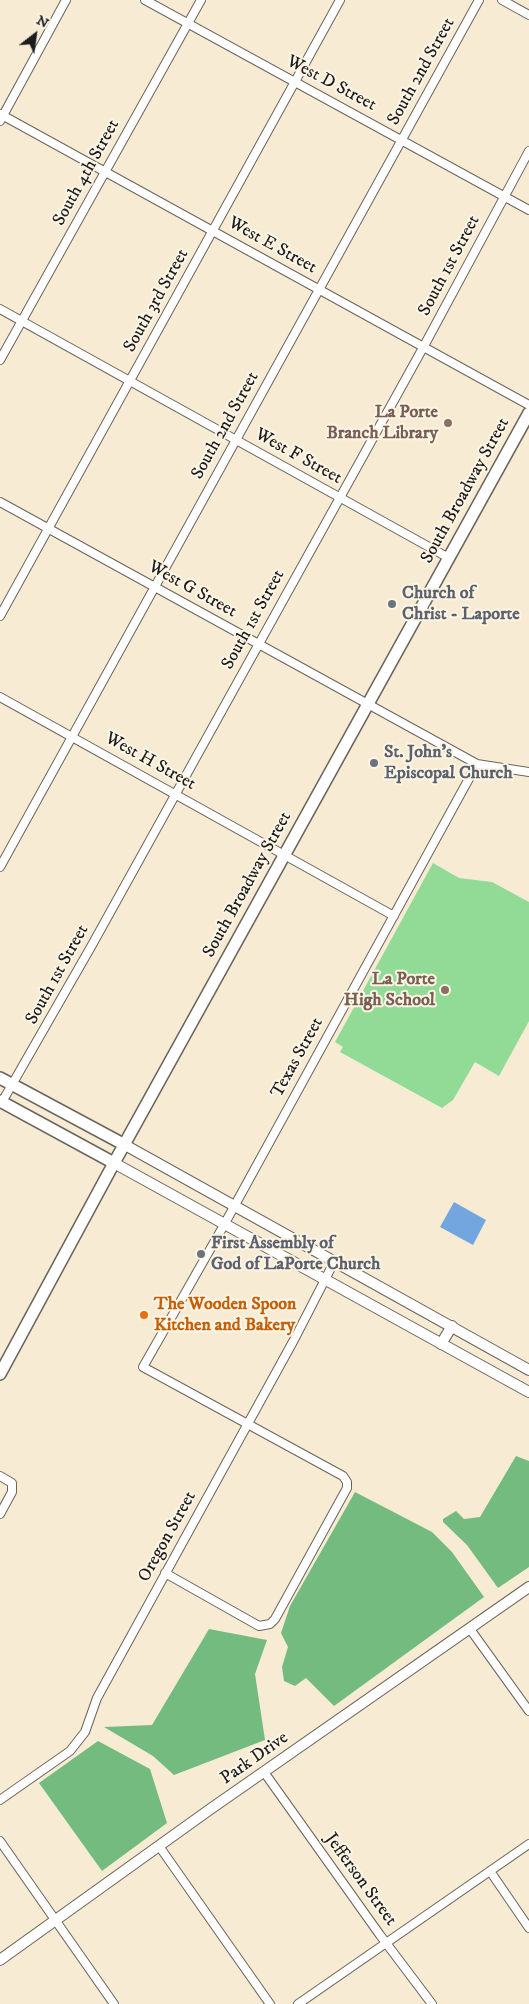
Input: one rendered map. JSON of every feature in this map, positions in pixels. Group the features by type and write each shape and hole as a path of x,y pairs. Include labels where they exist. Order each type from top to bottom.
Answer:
{"main road":[{"name":"South Broadway Street","path":"0,1374 114,1163 529,413"},
{"path":"0,1078 125,1145"},
{"path":"1,1102 114,1163"},
{"path":"55,1131 65,1113"}],"street":[{"path":"1,117 66,0"},
{"name":"West D Street","path":"145,0 529,210"},
{"name":"South 4th Street","path":"0,360 201,0"},
{"name":"South 3rd Street","path":"0,616 340,0"},
{"name":"South 2nd Street","path":"0,867 479,0"},
{"path":"502,0 529,15"},
{"name":"West E Street","path":"1,117 105,171 529,405"},
{"name":"South 1st Street","path":"1,1102 13,1085 176,793 424,346 529,151"},
{"name":"West F Street","path":"0,309 449,558"},
{"name":"West G Street","path":"0,502 478,764 529,772"},
{"name":"West H Street","path":"0,697 176,793 394,916"},
{"name":"Texas Street","path":"247,1424 143,1367 224,1225 478,764"},
{"path":"125,1145 529,1370"},
{"path":"114,1163 529,1392"},
{"name":"Oregon Street","path":"0,1800 70,1751 85,1732 97,1698 334,1262"},
{"path":"441,1344 452,1326"},
{"path":"165,1573 259,1626 270,1624 275,1619 347,1488 347,1482 343,1476 247,1424"},
{"path":"0,1476 12,1483 12,1492 0,1514"},
{"name":"Park Drive","path":"0,1960 55,1919 529,1587"},
{"path":"470,1628 529,1711"},
{"name":"Jefferson Street","path":"264,1772 432,2004"},
{"path":"0,1841 114,2004"},
{"path":"298,2004 386,1941 529,1844"},
{"path":"159,1846 270,2004"},
{"path":"490,1871 529,1928"}],"green space":[{"path":"433,863 459,878 492,882 529,902 529,1021 499,1076 475,1062 453,1100 442,1108 340,1052 343,1047 335,1042"},
{"path":"516,1456 529,1461 529,1567 498,1588 467,1545 443,1522 443,1519 456,1511 464,1519 480,1517"},
{"path":"355,1492 432,1532 452,1552 484,1597 334,1706 306,1678 295,1686 284,1681 282,1667 288,1647 281,1633 290,1606"},
{"path":"209,1629 267,1640 255,1674 265,1740 174,1775 153,1756 104,1727 152,1725"},
{"path":"98,1741 150,1769 167,1823 102,1871 39,1783"}],"water":[{"path":"454,1202 486,1220 473,1245 440,1227"}],"place":[{"name":"La Porte Branch Library","path":"448,423"},
{"name":"Church of Christ - Laporte","path":"392,604"},
{"name":"St. John's Episcopal Church","path":"374,763"},
{"name":"La Porte High School","path":"445,990"},
{"name":"First Assembly of God of LaPorte Church","path":"201,1254"},
{"name":"The Wooden Spoon Kitchen and Bakery","path":"144,1315"}]}
